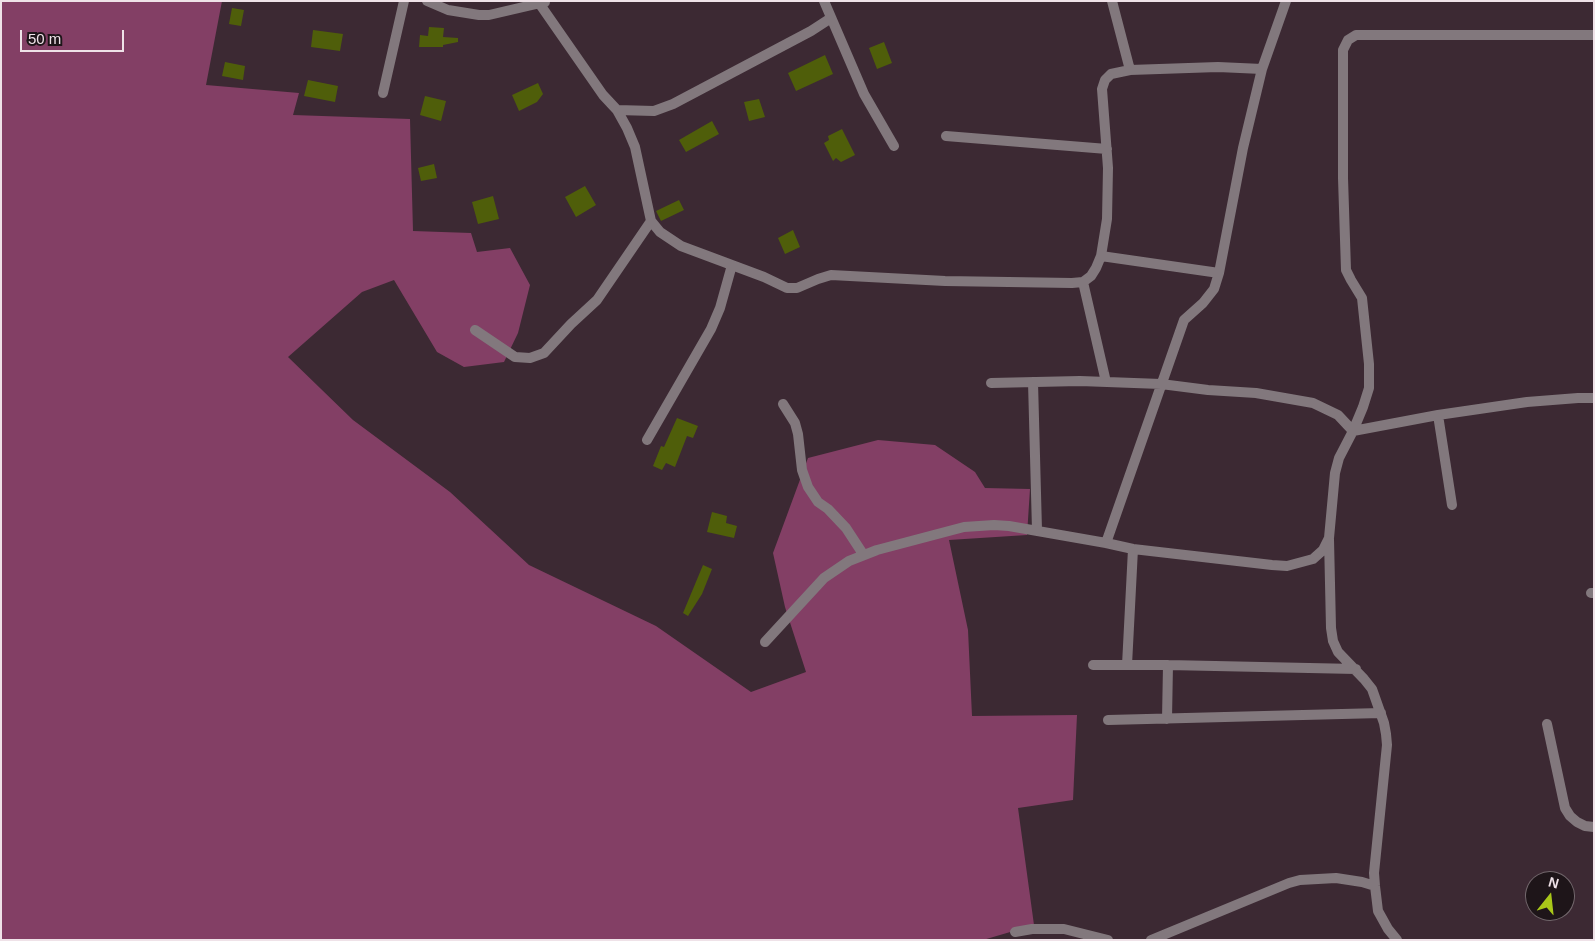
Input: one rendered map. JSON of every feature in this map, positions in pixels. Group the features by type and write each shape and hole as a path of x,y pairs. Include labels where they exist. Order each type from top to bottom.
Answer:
{"street":[{"path":"382,93 404,1"},
{"path":"427,1 448,10 478,15 543,2 603,95 617,110 627,128 635,147 651,221 660,232 681,246 764,277 787,288 797,288 831,274 945,281 1083,282 1091,276 1101,256 1107,212 1107,149 1102,89 1105,80 1111,74 1130,70 1218,67 1262,69"},
{"path":"824,1 864,94 894,146"},
{"path":"1112,1 1130,70"},
{"path":"1106,543 1184,320 1210,296 1214,289 1219,273 1243,148 1262,69 1286,1"},
{"path":"617,110 654,111 673,104 811,31 831,18"},
{"path":"1397,940 1378,911 1374,873 1387,745 1384,723 1372,689 1356,669 1346,662 1338,652 1333,641 1331,628 1329,538 1335,473 1369,388 1369,364 1362,298 1346,270 1343,178 1343,50 1348,40 1356,35 1594,35"},
{"path":"946,136 1107,149"},
{"path":"475,330 515,357 530,358 544,353 597,300 651,221"},
{"path":"1101,256 1219,273"},
{"path":"647,440 711,329 720,308 732,265"},
{"path":"1083,282 1106,382"},
{"path":"1034,382 1037,530"},
{"path":"991,383 1106,382 1161,384 1208,390 1256,393 1313,403 1338,415 1353,431"},
{"path":"1353,431 1527,402 1594,398"},
{"path":"783,404 795,423 802,470 808,487 818,502 828,509 846,528 863,554"},
{"path":"1438,416 1452,505"},
{"path":"765,642 824,578 849,561 863,554 964,526 994,525 1037,530 1133,549 1287,566 1313,559 1323,550 1329,538"},
{"path":"1128,665 1133,549"},
{"path":"1094,665 1356,669"},
{"path":"1167,719 1168,665"},
{"path":"1108,720 1381,713"},
{"path":"1547,724 1565,808 1577,822 1594,827"},
{"path":"1152,940 1300,880 1336,878 1375,886"},
{"path":"1015,932 1040,928 1064,929 1104,939"}],"shaded area":[{"path":"1,1 222,1 206,85 299,93 293,115 410,119 413,231 471,233 477,252 510,248 530,285 518,333 504,362 464,367 437,352 394,280 362,292 288,357 353,420 450,492 529,565 656,626 751,692 806,672 785,607 773,553 808,458 878,440 935,445 975,472 985,488 1030,489 1027,535 949,540 968,630 972,716 1077,715 1073,800 1018,808 1034,925 983,940 1,940"}],"building":[{"path":"232,8 244,10 241,26 229,24"},
{"path":"429,27 444,28 443,37 458,38 458,42 443,45 443,47 419,47 420,35 428,36"},
{"path":"313,30 343,34 340,51 311,47"},
{"path":"884,42 892,63 877,69 869,48"},
{"path":"825,55 833,74 796,91 788,73"},
{"path":"225,62 245,66 243,80 222,76"},
{"path":"308,80 338,86 335,102 304,96"},
{"path":"538,83 543,94 537,102 519,111 512,95"},
{"path":"425,96 446,101 441,121 420,115"},
{"path":"759,99 765,117 749,121 744,102"},
{"path":"712,121 719,134 686,152 679,140"},
{"path":"842,129 855,155 841,162 836,158 833,161 824,143 829,140 828,136"},
{"path":"434,164 437,178 421,181 418,168"},
{"path":"585,186 596,205 576,217 565,197"},
{"path":"493,196 499,219 478,224 472,202"},
{"path":"679,200 684,210 661,221 656,211"},
{"path":"793,230 800,247 785,254 778,238"},
{"path":"677,418 698,426 693,438 687,436 675,467 666,463 662,470 653,466 661,446 664,447"},
{"path":"712,512 727,516 726,523 737,526 734,538 707,532"},
{"path":"703,565 712,569 702,594 688,616 683,613"}]}
